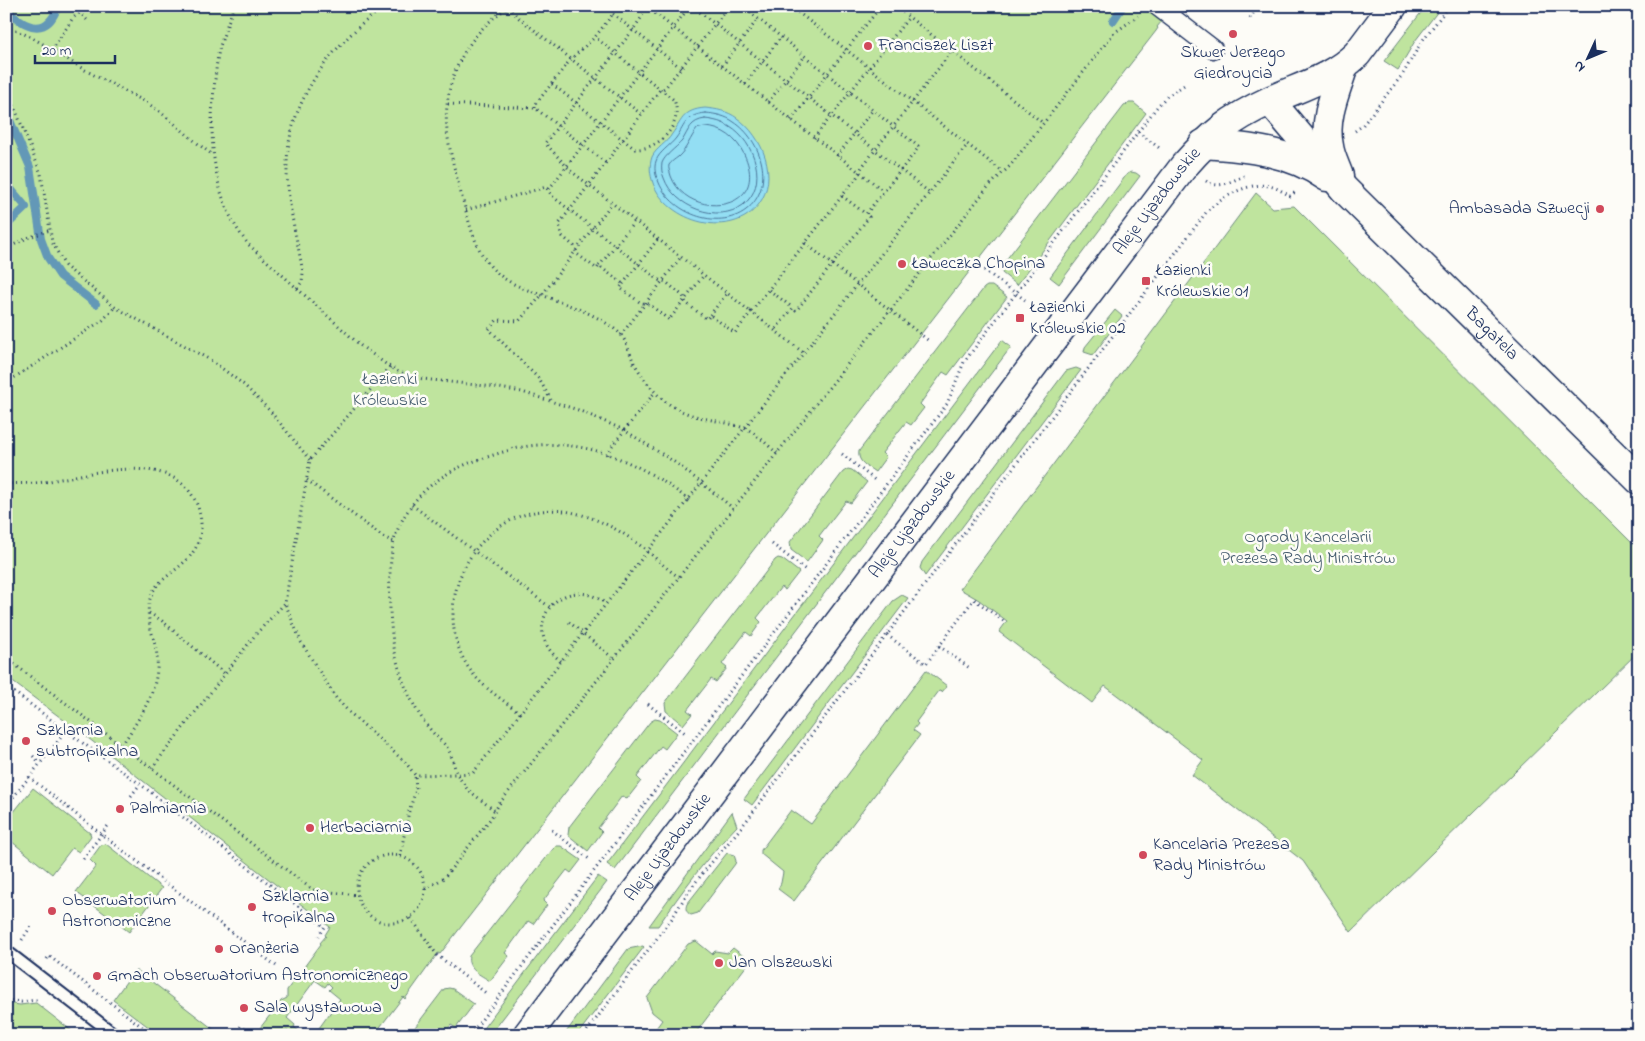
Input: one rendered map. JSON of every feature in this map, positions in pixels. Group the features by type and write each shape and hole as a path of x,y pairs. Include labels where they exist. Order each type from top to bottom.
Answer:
{"street":[{"path":"1344,189 1329,147 1329,117 1333,100 1344,66 1357,54 1393,6"},
{"path":"1149,10 1213,49"},
{"name":"Aleje Ujazdowskie","path":"527,1035 1172,182 1203,144 1228,123 1270,101 1319,80 1344,66"},
{"name":"Bagatela","path":"1270,101 1344,189 1639,480"},
{"name":"Bagatela","path":"1203,144 1242,147 1282,155 1322,173 1344,189"}],"lane":[{"path":"6,951 115,1035"}],"path":[{"path":"52,50 66,28 88,6"},
{"path":"234,6 219,51 212,104 214,156 225,202 241,234 249,244 361,346 390,367 423,379 494,387 552,400 624,430 676,463 733,508"},
{"path":"297,288 302,282 303,273 292,215 287,165 289,142 310,87 332,54 341,43 386,6"},
{"path":"535,108 572,59 595,37 613,14 616,6"},
{"path":"549,189 656,48 691,6 930,193"},
{"path":"634,220 597,269 578,254 574,246 562,236 559,224 624,140 629,129 681,68 729,6"},
{"path":"742,6 919,147 866,214"},
{"path":"790,6 1003,172"},
{"path":"791,120 881,6"},
{"path":"896,6 1043,123"},
{"path":"1250,18 1258,6"},
{"path":"1352,133 1362,126 1403,74 1422,41 1449,6"},
{"path":"641,114 519,18 509,7 486,25 470,43 455,71 450,87 446,115 449,144 476,243 494,270 510,282 569,305 598,319 621,335 638,370 655,392 669,404 687,414 746,428 777,453"},
{"path":"804,353 571,171 544,143 633,30 648,7 884,191"},
{"path":"425,889 444,878 733,508 988,187 1003,172 1114,33 1149,10"},
{"path":"80,12 89,22"},
{"path":"613,14 681,68"},
{"path":"814,138 909,17"},
{"path":"722,66 758,19"},
{"path":"6,27 21,31 96,77 150,105 214,156"},
{"path":"552,84 636,149 654,145 668,133 676,118 677,105 674,100 595,37"},
{"path":"745,84 781,37"},
{"path":"710,315 735,333 952,51"},
{"path":"768,102 805,56"},
{"path":"470,1035 947,404 964,362 1138,132 1166,97 1186,84"},
{"path":"6,86 41,174 54,248 65,266 115,307 212,361 229,373 260,400 310,460"},
{"path":"448,104 535,108 606,163"},
{"path":"837,156 872,110"},
{"path":"1138,132 1163,150"},
{"path":"415,775 473,773 968,144"},
{"path":"584,1035 674,917 682,901 720,851 731,842 1208,210 1220,200 1260,185 1273,187 1290,196 1304,186"},
{"path":"466,210 546,187 549,189"},
{"path":"549,189 552,196 683,296 686,303 707,319 727,293"},
{"path":"769,290 796,311 869,217 842,196"},
{"path":"552,400 539,379 489,329 497,320 518,321 542,295 612,203"},
{"path":"6,249 27,238 50,230"},
{"path":"658,239 620,288 641,303 649,304 669,320 704,275"},
{"path":"805,243 930,341"},
{"path":"621,335 681,257"},
{"path":"599,266 623,284"},
{"path":"984,270 1025,300"},
{"path":"6,382 103,320 115,307"},
{"path":"775,330 792,308"},
{"path":"390,367 310,460 285,603 301,642 336,698 406,763 415,775 416,790 409,811 400,856"},
{"path":"608,455 612,446 655,392"},
{"path":"495,811 467,789 456,774 448,748 421,718 406,690 398,669 393,643 390,583 394,542 403,518 424,491 449,472 511,449 539,445 559,445 590,449 608,455 662,479 689,500"},
{"path":"842,454 876,480"},
{"path":"6,484 42,482 100,471 143,470 166,475 186,488 193,496 202,526 200,538 185,563 155,588 151,596 148,612 157,654 157,676 148,703 122,745"},
{"path":"306,480 383,537 394,542"},
{"path":"412,505 551,608"},
{"path":"520,713 492,694 477,679 456,641 452,617 454,597 461,572 474,551 486,537 507,522 525,515 549,510 570,512 594,519 620,531 642,546 679,577"},
{"path":"772,544 807,571"},
{"path":"561,661 550,651 543,636 543,620 551,608 559,599 576,593 586,593 606,604"},
{"path":"888,635 926,664 974,599 1006,623"},
{"path":"152,768 256,634 285,603"},
{"path":"148,612 161,620 225,674"},
{"path":"569,622 614,659"},
{"path":"939,646 971,669"},
{"path":"6,658 313,890 357,895"},
{"path":"6,686 140,784 325,927 318,936"},
{"path":"648,704 685,733"},
{"path":"8,805 66,731"},
{"path":"33,756 40,763"},
{"path":"29,777 101,834 279,968"},
{"path":"130,796 140,784"},
{"path":"83,859 110,822"},
{"path":"552,830 589,859"},
{"path":"380,856 400,856 407,859 418,869 425,882 424,900 411,918 394,924 377,921 364,911 357,895 357,881 363,869 380,856"},
{"path":"411,918 437,955 487,994"},
{"path":"23,937 31,926"},
{"path":"95,991 152,1035"},
{"path":"6,1000 21,1002 36,1000 44,1006"},
{"path":"234,1035 241,1026 245,1029"}],"green space":[{"name":"Łazienki Królewskie","path":"6,6 1174,6 440,954 438,953 405,999 403,997 374,1035 314,1035 340,999 329,990 332,987 328,983 325,987 315,980 287,1018 300,1032 302,1029 309,1035 292,1035 287,1030 281,1035 269,1035 260,1028 281,1001 287,998 287,990 321,944 330,927 88,738 6,677"},
{"path":"1426,6 1442,6 1415,41 1398,70 1384,61"},
{"path":"1134,103 1146,113 1017,285 1002,273 1002,265 1124,106"},
{"path":"1131,172 1140,176 1059,284 1050,277 1127,174"},
{"name":"Ogrody Kancelarii Prezesa Rady Ministrów","path":"1256,193 1273,208 1294,206 1639,550 1639,651 1351,932 1303,861 1192,775 1203,760 1105,686 1092,703 999,632 1007,621 979,600 960,589"},
{"path":"987,286 992,286 1007,297 948,375 943,372 920,404 924,408 911,425 906,422 882,453 886,457 875,472 861,461 859,451"},
{"path":"1115,310 1122,316 1093,355 1084,352 1085,347"},
{"path":"1002,340 1011,347 615,870 607,864"},
{"path":"1076,368 1081,370 925,576 920,568 922,562 1066,371"},
{"path":"848,469 867,482 851,503 846,501 819,536 823,540 807,562 791,550 790,542 843,472"},
{"path":"778,558 799,572 785,590 781,587 757,618 761,622 751,636 746,632 722,664 727,668 716,682 711,679 687,710 692,714 683,725 666,711 665,703"},
{"path":"902,595 908,598 752,805 744,799 893,601"},
{"path":"926,670 947,686 942,692 939,691 916,722 918,724 913,730 920,735 794,901 778,889 783,872 761,854 761,850 791,810 811,824"},
{"path":"655,719 660,720 677,733 665,749 661,746 637,777 641,781 627,799 622,796 598,828 602,832 588,851 568,835 569,827 650,722"},
{"path":"33,788 90,833 91,836 79,852 72,848 52,874 6,837 6,827 13,818 13,813"},
{"path":"732,812 737,826 695,874 658,926 649,926"},
{"path":"106,844 162,888 129,932 76,892 96,866 90,860 101,845"},
{"path":"556,846 561,846 581,860 571,873 567,870 543,901 547,905 533,924 528,921 505,953 509,956 490,981 472,968 469,956 553,849"},
{"path":"727,853 734,855 735,864 698,913 691,915 686,910 687,904"},
{"path":"598,876 607,882 490,1035 478,1035"},
{"path":"696,941 712,954 715,951 728,953 733,948 750,961 694,1035 651,1035 662,1020 652,1012 647,998 688,944"},
{"path":"643,946 577,1035 564,1035 628,949"},
{"path":"134,971 138,971 221,1035 159,1035 113,1000"},
{"path":"449,988 474,1004 456,1028 451,1025 443,1035 409,1035 444,989"},
{"path":"6,1003 20,1005 36,1003 77,1035 6,1035"}],"water":[{"path":"705,108 730,114 746,126 761,146 768,170 768,182 759,204 747,215 733,222 717,224 701,222 686,217 660,197 651,176 650,164 656,151 670,137 684,116 692,111"}],"waterway":[{"path":"6,9 21,21 35,27 48,23 58,6"},
{"path":"1113,21 1123,6"},
{"path":"6,111 30,167 41,239 48,258 60,276 96,304"},
{"path":"6,183 26,207 6,226"}],"place":[{"name":"Skwer Jerzego Giedroycia","path":"1233,34"},
{"name":"Franciszek Liszt","path":"868,46"},
{"name":"Ambasada Szwecji","path":"1600,209"},
{"name":"Ławeczka Chopina","path":"902,264"},
{"name":"Łazienki Królewskie 01","path":"1146,281"},
{"name":"Łazienki Królewskie 02","path":"1020,318"},
{"name":"Szklarnia subtropikalna","path":"26,741"},
{"name":"Palmiarnia","path":"120,809"},
{"name":"Herbaciarnia","path":"310,828"},
{"name":"Kancelaria Prezesa Rady Ministrów","path":"1143,855"},
{"name":"Szklarnia tropikalna","path":"252,907"},
{"name":"Obserwatorium Astronomiczne","path":"52,911"},
{"name":"Oranżeria","path":"219,949"},
{"name":"Jan Olszewski","path":"719,963"},
{"name":"Gmach Obserwatorium Astronomicznego","path":"97,976"},
{"name":"Sala wystawowa","path":"244,1008"}]}
